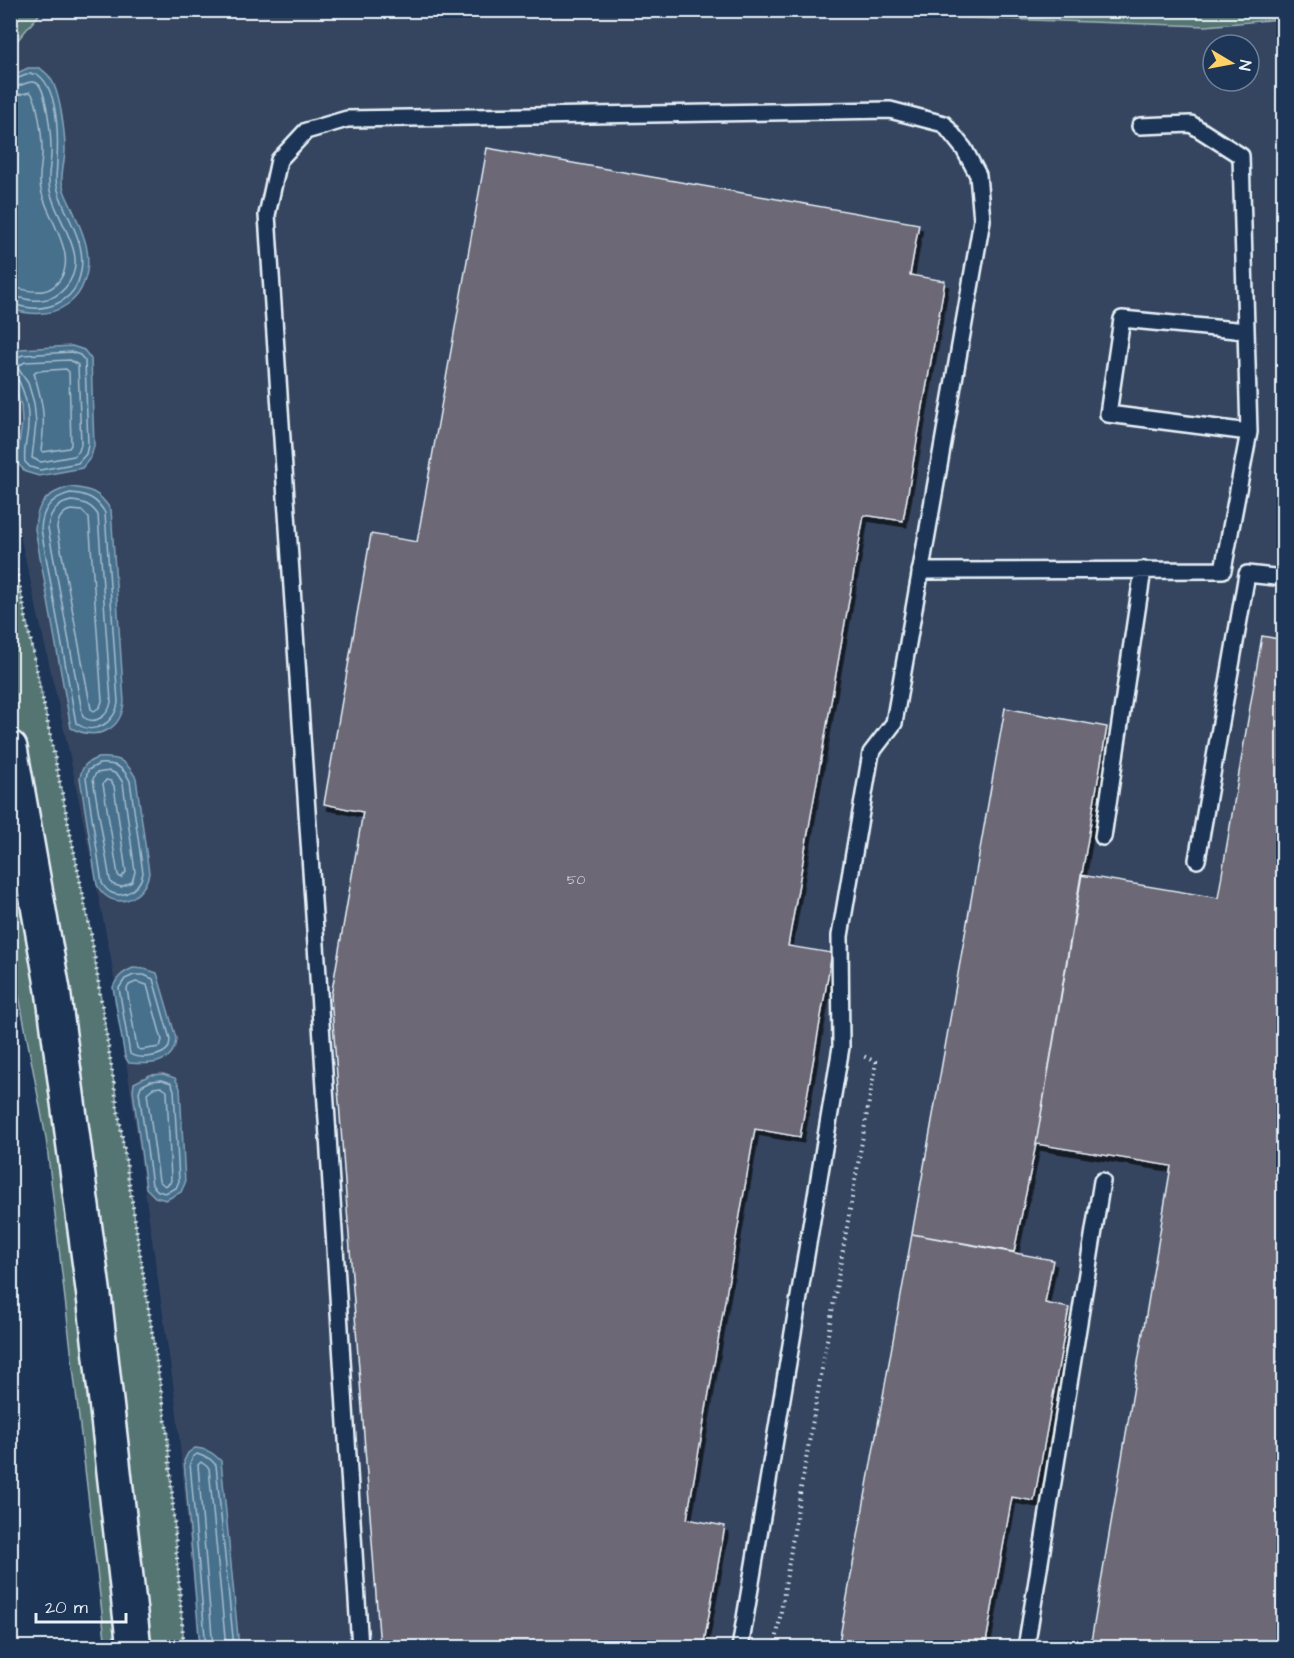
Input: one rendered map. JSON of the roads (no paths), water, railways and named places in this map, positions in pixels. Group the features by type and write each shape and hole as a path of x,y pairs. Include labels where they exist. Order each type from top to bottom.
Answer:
{"street":[{"path":"10,748 54,1002 95,1304 134,1647"}],"lane":[{"path":"360,1647 267,215 279,160 306,131 347,119 890,110 944,124 964,149 978,175 982,220 894,723 872,753 840,936 841,1047 740,1647"},
{"path":"1140,126 1191,124 1241,156 1249,432 1223,570"},
{"path":"1246,331 1122,319 1108,414 1249,432"},
{"path":"1103,837 1143,570"},
{"path":"920,571 1223,570 1284,578"},
{"path":"1197,860 1246,574"},
{"path":"1026,1647 1102,1181"}],"water":[{"path":"28,68 40,68 54,84 57,92 65,143 63,185 86,244 88,263 83,285 71,302 54,311 40,314 11,309 11,76"},
{"path":"72,346 84,350 91,359 94,446 91,457 82,468 39,476 26,472 18,464 22,423 21,405 11,378 12,354 21,349"},
{"path":"70,487 94,493 111,510 124,702 122,712 113,726 106,731 90,734 71,728 35,529 40,506 44,501 49,496"},
{"path":"98,758 117,759 125,763 136,778 149,873 141,891 127,900 111,899 103,894 97,885 80,778 85,765"},
{"path":"133,968 157,973 176,1038 175,1047 171,1053 166,1058 153,1063 129,1063 125,1057 113,987 121,975"},
{"path":"163,1074 175,1078 180,1088 185,1183 181,1192 166,1200 155,1197 146,1188 133,1091 134,1083 150,1075"},
{"path":"195,1448 210,1452 221,1461 239,1647 200,1647 184,1461 188,1453"}]}
